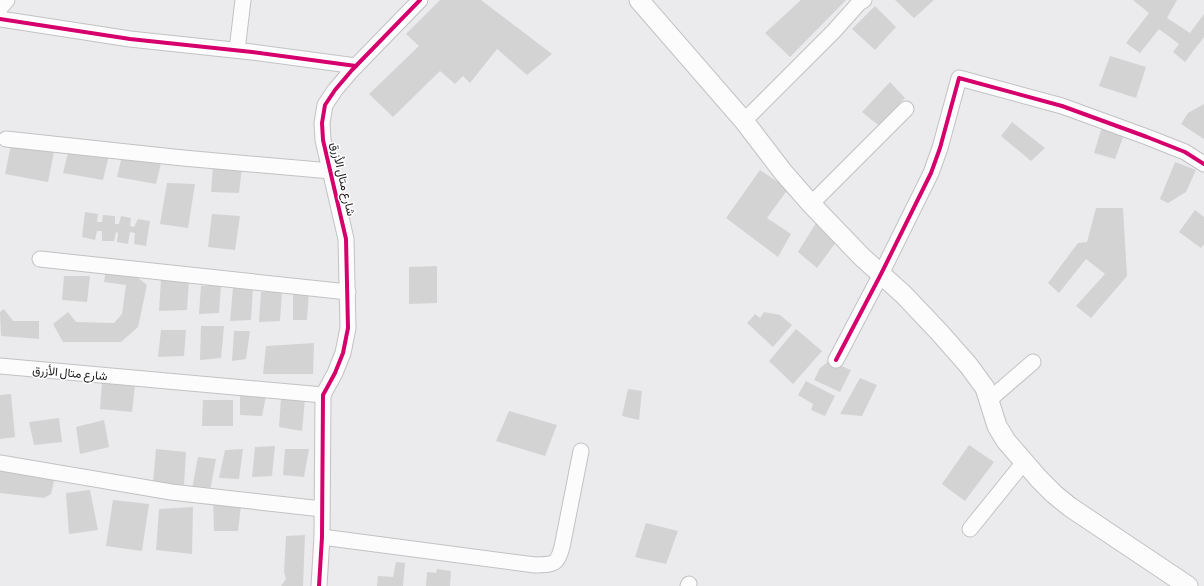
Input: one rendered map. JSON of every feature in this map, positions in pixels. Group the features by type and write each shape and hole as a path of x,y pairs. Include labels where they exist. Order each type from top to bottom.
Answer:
{"main road":[{"path":"639,0 744,121 783,172 811,204 862,257 904,295 969,366 984,388 997,426 1006,440 1024,462 1054,494 1070,507 1188,586"}],"street":[{"path":"0,8 7,0"},
{"path":"237,50 244,0"},
{"name":"شارع متال الأزرق","path":"0,366 323,395 335,373 343,353 348,328 346,239 323,140 322,123 324,105 334,90 420,0"},
{"path":"744,121 834,31 859,3 864,0"},
{"path":"0,19 130,39 237,50 356,66"},
{"path":"836,360 881,274 933,167 940,148 959,78 1062,106 1147,136 1184,152 1204,164"},
{"path":"811,204 906,109"},
{"path":"6,139 183,158 331,171"},
{"path":"40,259 348,292"},
{"path":"988,400 1033,362"},
{"path":"319,586 322,537 323,395"},
{"path":"322,537 536,565 554,563 558,560 562,548 581,451"},
{"path":"970,529 1024,462"},
{"path":"0,463 171,492 322,510"}],"building":[{"path":"440,0 481,0 552,54 527,75 497,49 470,83 463,76 455,84 440,71 393,117 369,94 419,46 406,34"},
{"path":"801,0 846,0 790,57 765,33"},
{"path":"895,0 934,0 914,18"},
{"path":"1133,0 1177,0 1167,18 1190,33 1204,14 1204,37 1185,62 1173,52 1179,44 1159,29 1140,53 1126,43 1149,13"},
{"path":"875,6 896,27 875,50 852,29"},
{"path":"1110,56 1146,67 1136,98 1099,86"},
{"path":"890,82 905,98 878,125 862,112"},
{"path":"1204,104 1204,139 1181,124 1188,113"},
{"path":"1012,122 1045,148 1031,161 1001,136"},
{"path":"1102,127 1125,132 1115,159 1094,153"},
{"path":"11,145 54,152 48,182 5,174"},
{"path":"69,149 109,155 103,180 63,173"},
{"path":"122,156 161,163 156,184 117,177"},
{"path":"1175,162 1196,170 1186,192 1168,203 1160,199"},
{"path":"213,166 242,168 239,193 211,192"},
{"path":"760,170 788,189 767,218 791,234 778,257 726,218"},
{"path":"167,183 195,184 188,228 160,224"},
{"path":"1096,208 1123,208 1127,276 1091,318 1076,306 1105,274 1086,259 1059,293 1048,283 1078,243 1087,242"},
{"path":"1195,210 1204,217 1204,244 1201,248 1179,232"},
{"path":"85,212 98,214 97,222 102,222 103,215 115,216 115,224 119,224 121,216 131,218 130,226 134,227 138,219 150,221 146,246 134,244 135,233 130,232 128,244 117,242 118,233 116,232 114,241 102,241 102,231 97,231 95,240 82,237"},
{"path":"212,214 240,216 235,250 208,247"},
{"path":"816,223 836,242 817,268 798,252"},
{"path":"437,266 437,303 409,304 409,267"},
{"path":"106,269 132,273 147,285 138,327 121,342 63,342 53,324 68,312 76,322 114,323 122,314 126,285 104,282"},
{"path":"64,276 90,276 87,302 62,300"},
{"path":"161,279 189,280 187,310 159,311"},
{"path":"221,285 219,313 199,314 201,286"},
{"path":"233,288 253,288 251,320 230,321"},
{"path":"309,290 307,320 293,320 293,291"},
{"path":"282,291 280,321 259,322 261,292"},
{"path":"4,309 13,321 39,321 39,339 1,336 0,312"},
{"path":"764,312 780,315 792,325 773,347 747,323 755,314 760,318"},
{"path":"201,326 224,326 221,358 200,360"},
{"path":"796,329 822,351 793,384 769,361"},
{"path":"161,330 186,330 184,356 158,357"},
{"path":"234,331 250,331 246,359 232,361"},
{"path":"314,343 313,374 263,374 266,346"},
{"path":"829,361 851,370 840,392 814,380 820,368"},
{"path":"860,378 877,385 862,416 840,414"},
{"path":"806,381 835,396 825,416 811,410 813,404 798,395"},
{"path":"102,383 135,386 132,412 100,409"},
{"path":"628,389 642,391 639,420 622,416"},
{"path":"11,394 15,437 0,439 0,395"},
{"path":"240,395 266,396 262,416 240,415"},
{"path":"281,398 305,399 302,431 279,427"},
{"path":"203,400 233,400 233,426 202,426"},
{"path":"509,411 557,425 545,456 496,441"},
{"path":"59,418 62,442 34,445 29,422"},
{"path":"104,420 109,447 80,454 76,427"},
{"path":"969,445 994,462 965,501 942,484"},
{"path":"275,446 272,476 252,477 255,447"},
{"path":"156,449 186,452 184,485 153,483"},
{"path":"243,449 239,479 219,478 225,450"},
{"path":"285,449 309,449 304,477 283,475"},
{"path":"198,457 216,459 210,491 192,489"},
{"path":"0,468 50,476 54,481 51,494 44,498 0,493"},
{"path":"90,490 98,530 69,534 66,493"},
{"path":"113,500 149,504 142,551 106,546"},
{"path":"213,501 241,506 238,531 214,531"},
{"path":"193,507 192,554 156,550 159,509"},
{"path":"646,523 678,531 666,564 635,557"},
{"path":"305,535 303,586 281,586 286,579 284,572 286,536"},
{"path":"396,562 405,563 403,586 377,586 378,576 393,577"},
{"path":"437,569 451,571 450,586 426,586 427,572 436,573"}],"cycle path":[{"path":"319,586 322,537 323,395 335,373 343,353 348,328 346,239 323,140 322,123 325,105 335,90 352,70 420,0"},
{"path":"0,19 130,39 252,52 356,66"},
{"path":"836,360 931,173 940,148 959,78 1062,106 1185,152 1204,164"}]}
